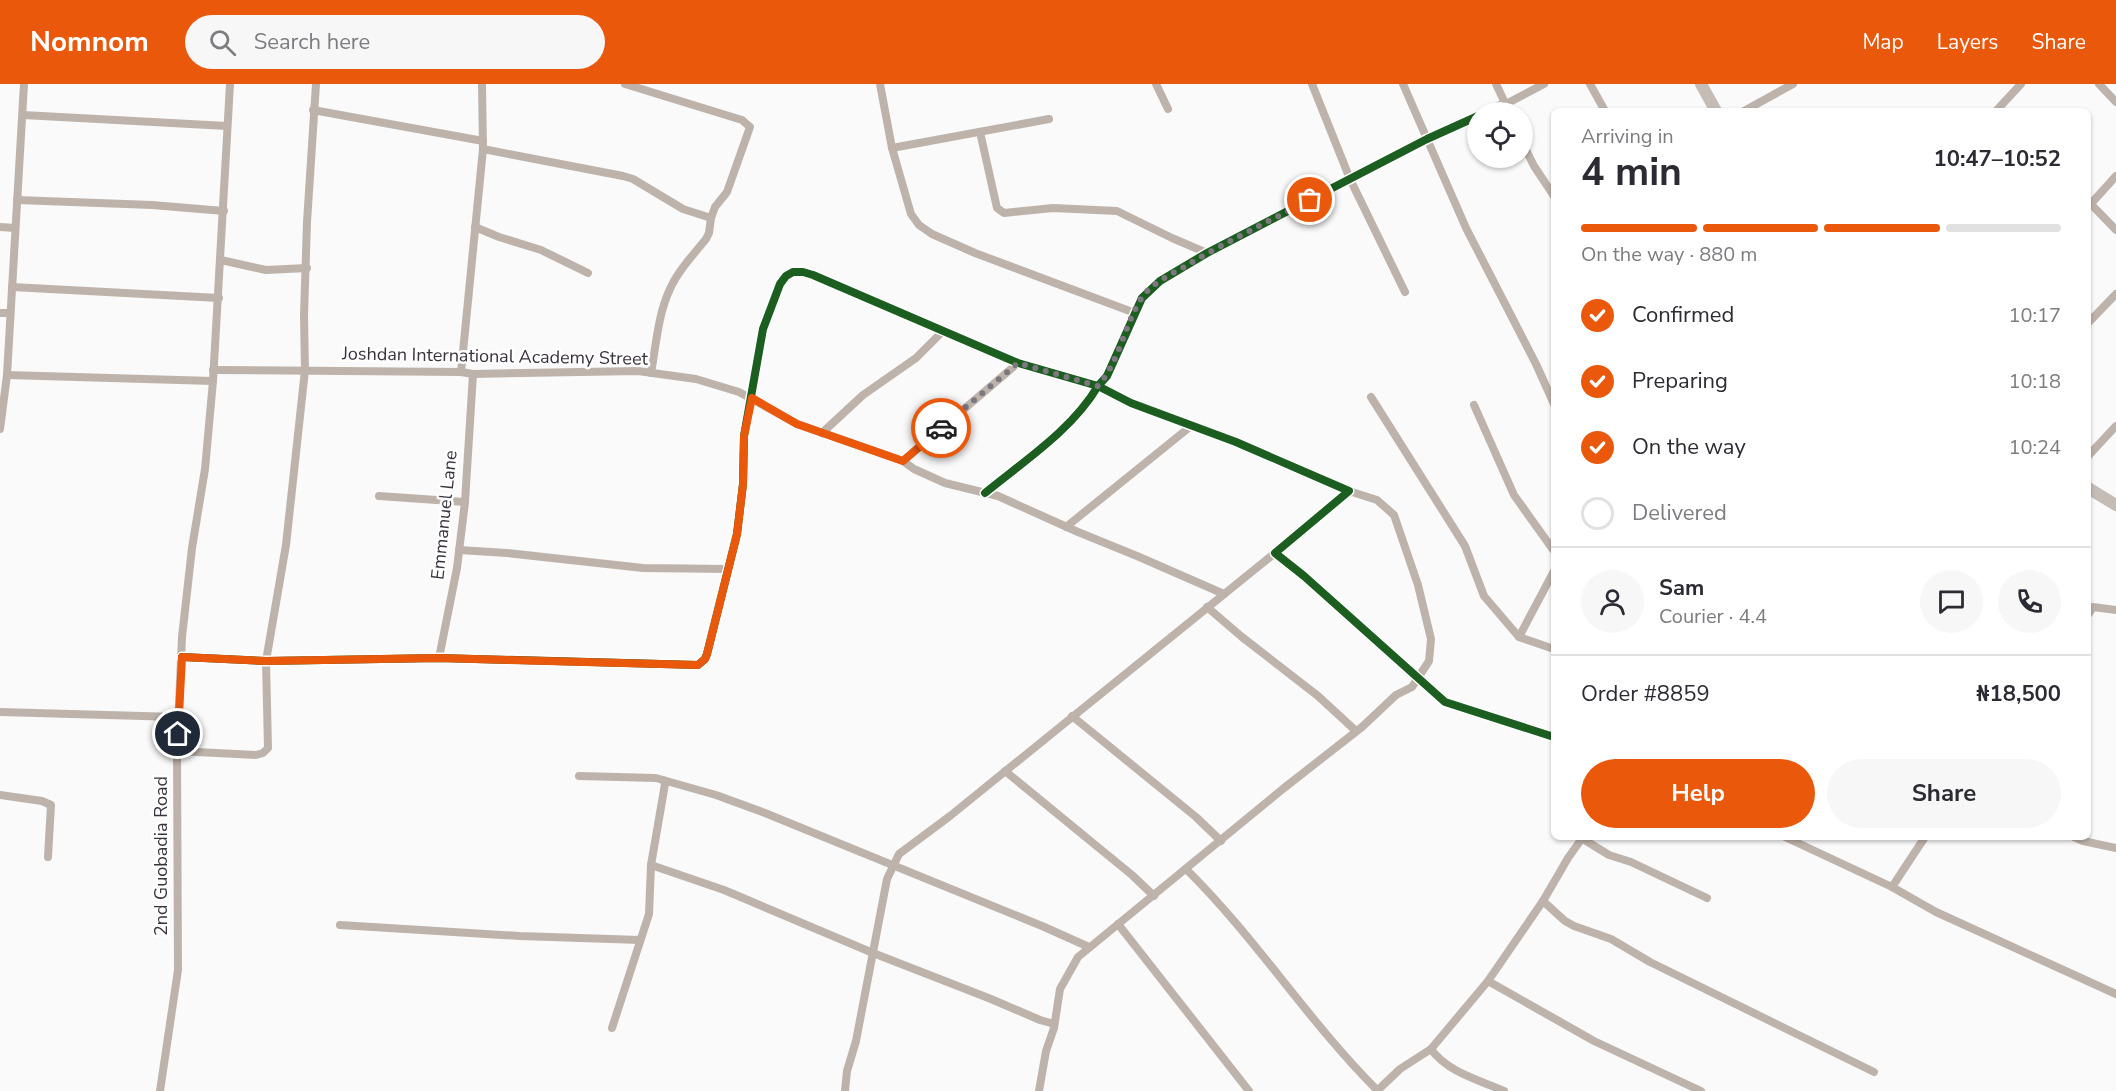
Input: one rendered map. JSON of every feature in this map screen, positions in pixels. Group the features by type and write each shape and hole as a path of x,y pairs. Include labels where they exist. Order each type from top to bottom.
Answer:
{"street":[{"path":"0,429 2,398 7,375 5,313 12,287 24,84"},
{"name":"2nd Guobadia Road","path":"160,1091 178,970 177,751 183,626 192,548 205,469 213,381 230,84"},
{"path":"177,751 256,755 263,753 269,741 266,661 286,545 305,370 307,222 316,84"},
{"path":"461,372 483,145 482,84"},
{"path":"625,84 742,120 750,127 727,192 711,218 709,233 678,275 670,290 665,303 651,373"},
{"path":"880,84 892,148 911,214 919,225 975,253 1135,313"},
{"path":"1156,84 1168,109"},
{"path":"1312,84 1350,179 1405,292"},
{"path":"1403,84 1466,228 1536,363 1551,397"},
{"path":"1496,84 1504,102"},
{"path":"1514,102 1544,84"},
{"path":"1590,84 1603,108"},
{"path":"1701,84 1714,108"},
{"path":"1749,108 1793,84"},
{"path":"1999,108 2021,84"},
{"path":"2099,84 2116,102"},
{"path":"313,110 633,179 683,209 711,218"},
{"path":"23,115 227,126"},
{"path":"892,148 1049,118"},
{"path":"985,493 1060,431 1087,404 1107,376 1135,313 1148,290 1208,253 1427,139 1467,121"},
{"path":"980,132 997,208 1000,211 1004,213 1053,208 1118,211 1208,253"},
{"path":"1533,164 1551,192"},
{"path":"2091,202 2116,176"},
{"path":"17,200 224,211"},
{"path":"2091,206 2116,230"},
{"path":"0,227 15,228"},
{"path":"475,227 541,250 588,273"},
{"path":"221,260 266,270 307,268"},
{"path":"182,657 266,661 438,658 698,665 707,654 737,534 743,484 744,436 763,329 780,284 786,276 793,272 813,275 1018,363 1098,386 1131,403 1236,442 1349,491 1377,500 1395,515 1398,523 1418,585 1431,639 1429,661 1412,687 1396,695 1356,731 1078,957 1060,989 1039,1091"},
{"path":"12,287 219,298"},
{"path":"2091,319 2116,294"},
{"path":"822,433 863,395 916,358 943,331"},
{"path":"903,461 1018,363"},
{"name":"Joshdan International Academy Street","path":"213,370 461,372 473,374 651,373 696,379 739,392 797,424 903,461 914,469 945,483 998,496 1224,594"},
{"name":"Emmanuel Lane","path":"438,658 459,550 465,502 473,374"},
{"path":"7,375 213,381"},
{"path":"1371,397 1465,546 1484,596 1519,637 1551,649"},
{"path":"1474,405 1514,495 1551,547"},
{"path":"1066,527 1191,426"},
{"path":"2091,453 2116,426"},
{"path":"2091,490 2116,505"},
{"path":"845,1091 847,1071 856,1041 886,879 899,854 950,816 1349,491"},
{"path":"379,496 465,502"},
{"path":"459,550 643,568 728,569"},
{"path":"1275,553 1304,576 1445,702 1551,736"},
{"path":"1519,637 1551,577"},
{"path":"1207,607 1318,696 1356,731"},
{"path":"2091,610 2093,607 2116,610"},
{"path":"0,712 178,717"},
{"path":"1072,716 1196,817 1221,841"},
{"path":"1005,771 1132,875 1154,896"},
{"path":"579,776 656,778 726,799 1089,947"},
{"path":"612,1028 649,914 651,865 665,784 663,780"},
{"path":"0,795 42,801 51,805 48,857"},
{"path":"1186,869 1219,901 1346,1059 1377,1091 1401,1069 1431,1049 1488,981 1582,840"},
{"path":"1586,840 1609,855 1631,862 1707,898"},
{"path":"1791,840 1893,887 1936,912 2116,994"},
{"path":"1893,887 1923,840"},
{"path":"2081,840 2116,848"},
{"path":"651,865 724,890 873,953 1054,1024"},
{"path":"1543,901 1574,926 1611,939 1650,962 1874,1072"},
{"path":"1118,924 1249,1091"},
{"path":"340,925 520,936 640,940"},
{"path":"1488,981 1594,1041 1701,1091"},
{"path":"1431,1049 1437,1058 1446,1064 1504,1091"}],"cycle path":[{"path":"1467,121 1427,139 1207,253 1160,281 1142,298 1107,376 1098,386 1131,403 1236,442 1349,491 1275,553 1304,576 1445,702 1551,736"},
{"path":"182,657 266,661 439,658 698,665 707,654 737,534 743,484 744,436 763,329 780,284 786,276 793,272 813,275 1018,363 1098,386 1075,417 1061,431 985,493"}],"way so far":[{"path":"941,428 1018,363 1098,386 1107,376 1119,346 1148,290 1208,253 1310,200"}],"route":[{"path":"178,734 182,657 266,661 438,658 698,665 707,654 737,534 743,484 744,436 752,398 797,424 903,461 941,428"}]}
